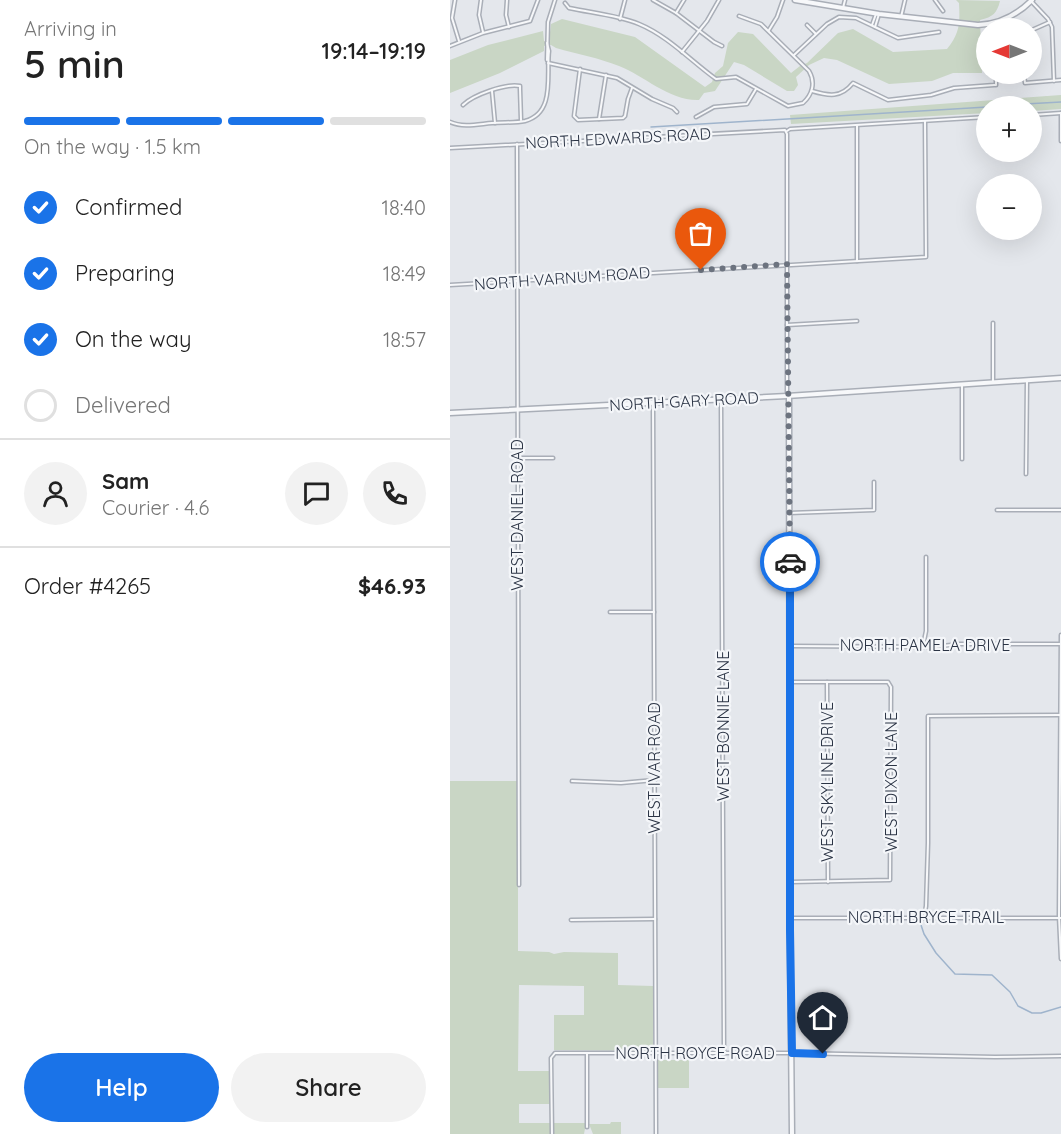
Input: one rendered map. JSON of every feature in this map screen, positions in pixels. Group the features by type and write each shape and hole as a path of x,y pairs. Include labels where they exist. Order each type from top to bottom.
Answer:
{"street":[{"path":"454,0 453,23 459,42"},
{"path":"481,0 479,9 483,33"},
{"path":"507,0 506,15 509,27"},
{"path":"450,46 483,33 530,21 538,0"},
{"path":"450,122 463,125 521,121 533,117 545,104 548,22 555,0"},
{"path":"620,19 625,0"},
{"path":"654,0 722,46"},
{"path":"682,52 700,31 719,0"},
{"path":"768,30 777,17 783,0"},
{"path":"795,0 878,14 976,24"},
{"path":"843,8 844,0"},
{"path":"901,17 904,0"},
{"path":"934,0 943,11"},
{"path":"1009,18 1032,1 1050,22 1054,81"},
{"path":"676,13 683,2"},
{"path":"565,3 569,8 645,27 716,79 736,77 783,105 803,104 812,91 812,75 756,20 739,16"},
{"path":"872,25 878,14"},
{"path":"875,27 878,14"},
{"path":"794,55 827,24 839,17 851,16 898,38 939,32"},
{"path":"1042,26 1050,22"},
{"path":"807,25 816,34"},
{"path":"548,63 617,78 677,112"},
{"path":"580,69 574,118 622,118 625,116 632,88"},
{"path":"599,118 606,75"},
{"path":"1042,82 1061,80"},
{"path":"812,91 837,95 846,91 853,83 888,99 931,95 954,88 996,84"},
{"path":"463,105 468,100 505,86 520,86 521,121"},
{"path":"696,117 714,106 747,104 756,89"},
{"path":"492,91 495,123"},
{"path":"1042,114 1061,113 1061,141"},
{"name":"NORTH EDWARDS ROAD","path":"450,148 786,131 976,118"},
{"name":"NORTH VARNUM ROAD","path":"450,285 926,257 925,121"},
{"path":"857,125 857,261"},
{"path":"786,131 792,1134"},
{"name":"WEST DANIEL ROAD","path":"517,144 519,885"},
{"path":"787,325 857,321"},
{"path":"993,323 993,382"},
{"name":"NORTH GARY ROAD","path":"450,413 788,396 1061,378"},
{"path":"1026,474 1027,380"},
{"path":"962,384 962,459"},
{"name":"WEST BONNIE LANE","path":"721,399 724,1053"},
{"name":"WEST IVAR ROAD","path":"653,403 656,1134"},
{"path":"517,458 553,458"},
{"path":"789,513 874,510 874,482"},
{"path":"997,510 1061,510"},
{"path":"923,646 926,631 926,557"},
{"path":"610,612 654,612"},
{"path":"1061,635 1061,959"},
{"name":"NORTH PAMELA DRIVE","path":"790,645 1061,644"},
{"path":"790,682 827,682"},
{"name":"WEST DIXON LANE","path":"827,682 890,683 892,738 890,880 828,882"},
{"name":"WEST SKYLINE DRIVE","path":"827,682 828,882"},
{"path":"924,918 927,906 928,716 1060,715"},
{"path":"572,781 621,783 655,780"},
{"path":"791,882 828,882"},
{"name":"NORTH BRYCE TRAIL","path":"791,918 1060,918"},
{"path":"571,920 655,919"},
{"name":"NORTH ROYCE ROAD","path":"552,1134 552,1055 555,1053 1061,1056"},
{"path":"587,1053 587,1127"}],"green space":[{"path":"956,0 1000,1 994,14 985,18 976,18 976,73 953,73 932,81 889,84 837,60 824,58 809,65 796,77 798,85 794,91 787,91 744,65 734,62 715,91 704,93 699,100 688,99 667,92 619,66 551,45 544,46 544,51 500,73 450,93 450,60 488,45 543,31 544,41 549,41 551,24 562,19 635,37 705,87 712,82 715,73 723,66 728,43 738,32 753,34 791,73 807,63 838,33 853,29 893,52 947,49 958,28 959,3"},
{"path":"1061,95 1061,109 1042,110 1042,96"},
{"path":"976,101 976,114 791,124 790,115"},
{"path":"450,781 518,781 518,951 554,954 564,952 618,953 618,985 653,986 653,1051 554,1050 554,1015 584,1015 584,986 519,985 518,1071 550,1071 551,1104 519,1104 519,1123 550,1123 550,1134 450,1134"},
{"path":"657,1060 689,1060 689,1088 657,1088"},
{"path":"621,1122 621,1134 593,1134 589,1124 610,1124"},
{"path":"553,1123 586,1123 584,1134 553,1134"}],"waterway":[{"path":"1042,103 1061,102"},
{"path":"651,127 976,108"},
{"path":"919,919 924,934 936,953 955,974 992,975 1010,992 1018,1006 1032,1013 1041,1013 1061,1007"}],"way so far":[{"path":"701,270 787,264 790,562"}],"route":[{"path":"790,562 792,1053 823,1054"}]}
